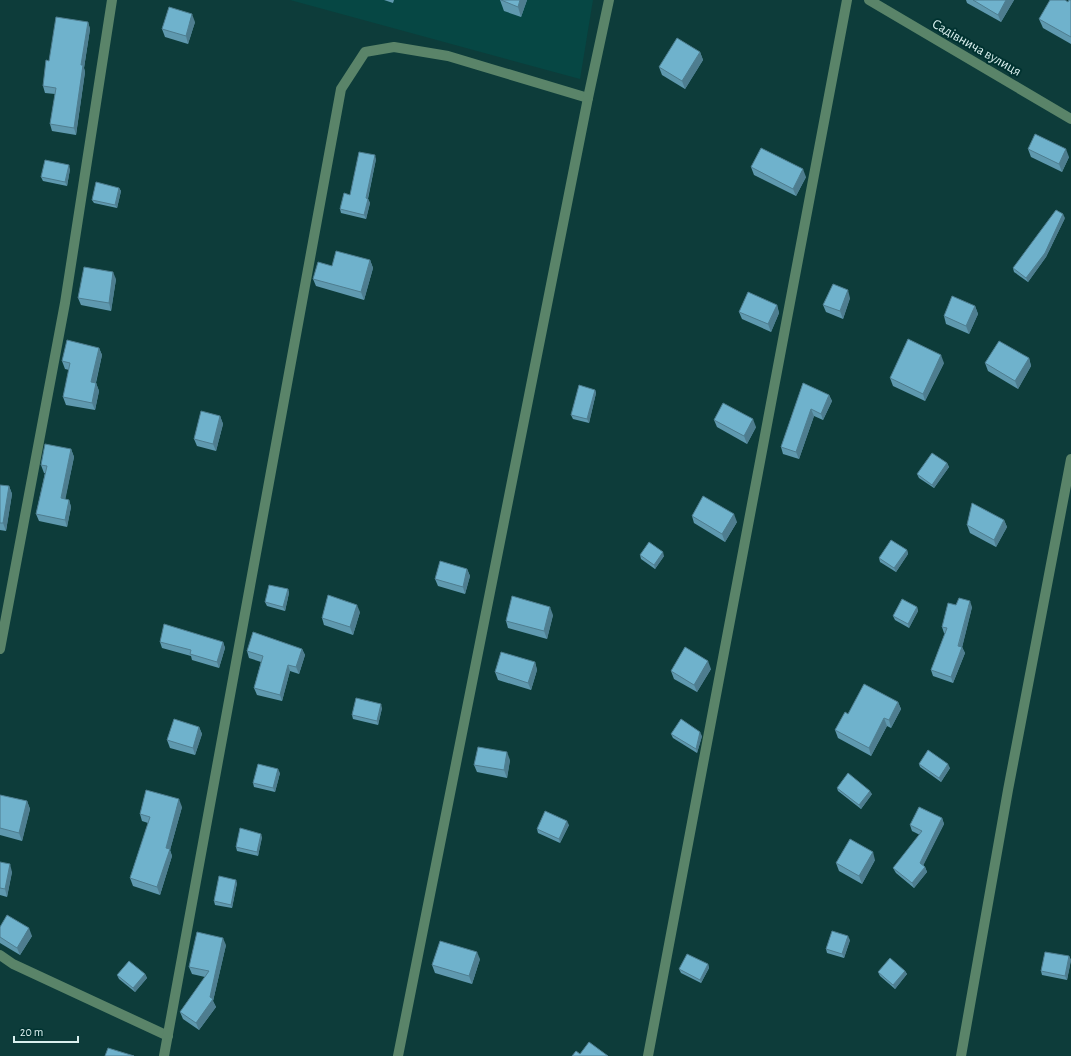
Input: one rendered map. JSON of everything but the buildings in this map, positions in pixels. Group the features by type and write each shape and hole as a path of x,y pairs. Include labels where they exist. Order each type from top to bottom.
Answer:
{"street":[{"path":"0,649 65,303 112,0"},
{"path":"398,1056 588,98 609,0"},
{"path":"648,1056 847,0"},
{"name":"Садівнича вулиця","path":"869,0 1071,119"},
{"path":"164,1056 341,89 364,52 394,47 448,56 588,98"},
{"path":"961,1056 1008,790 1071,459"},
{"path":"0,955 13,964 168,1036"},
{"path":"0,963 13,964"}],"shaded area":[{"path":"290,0 593,0 580,79"}]}
